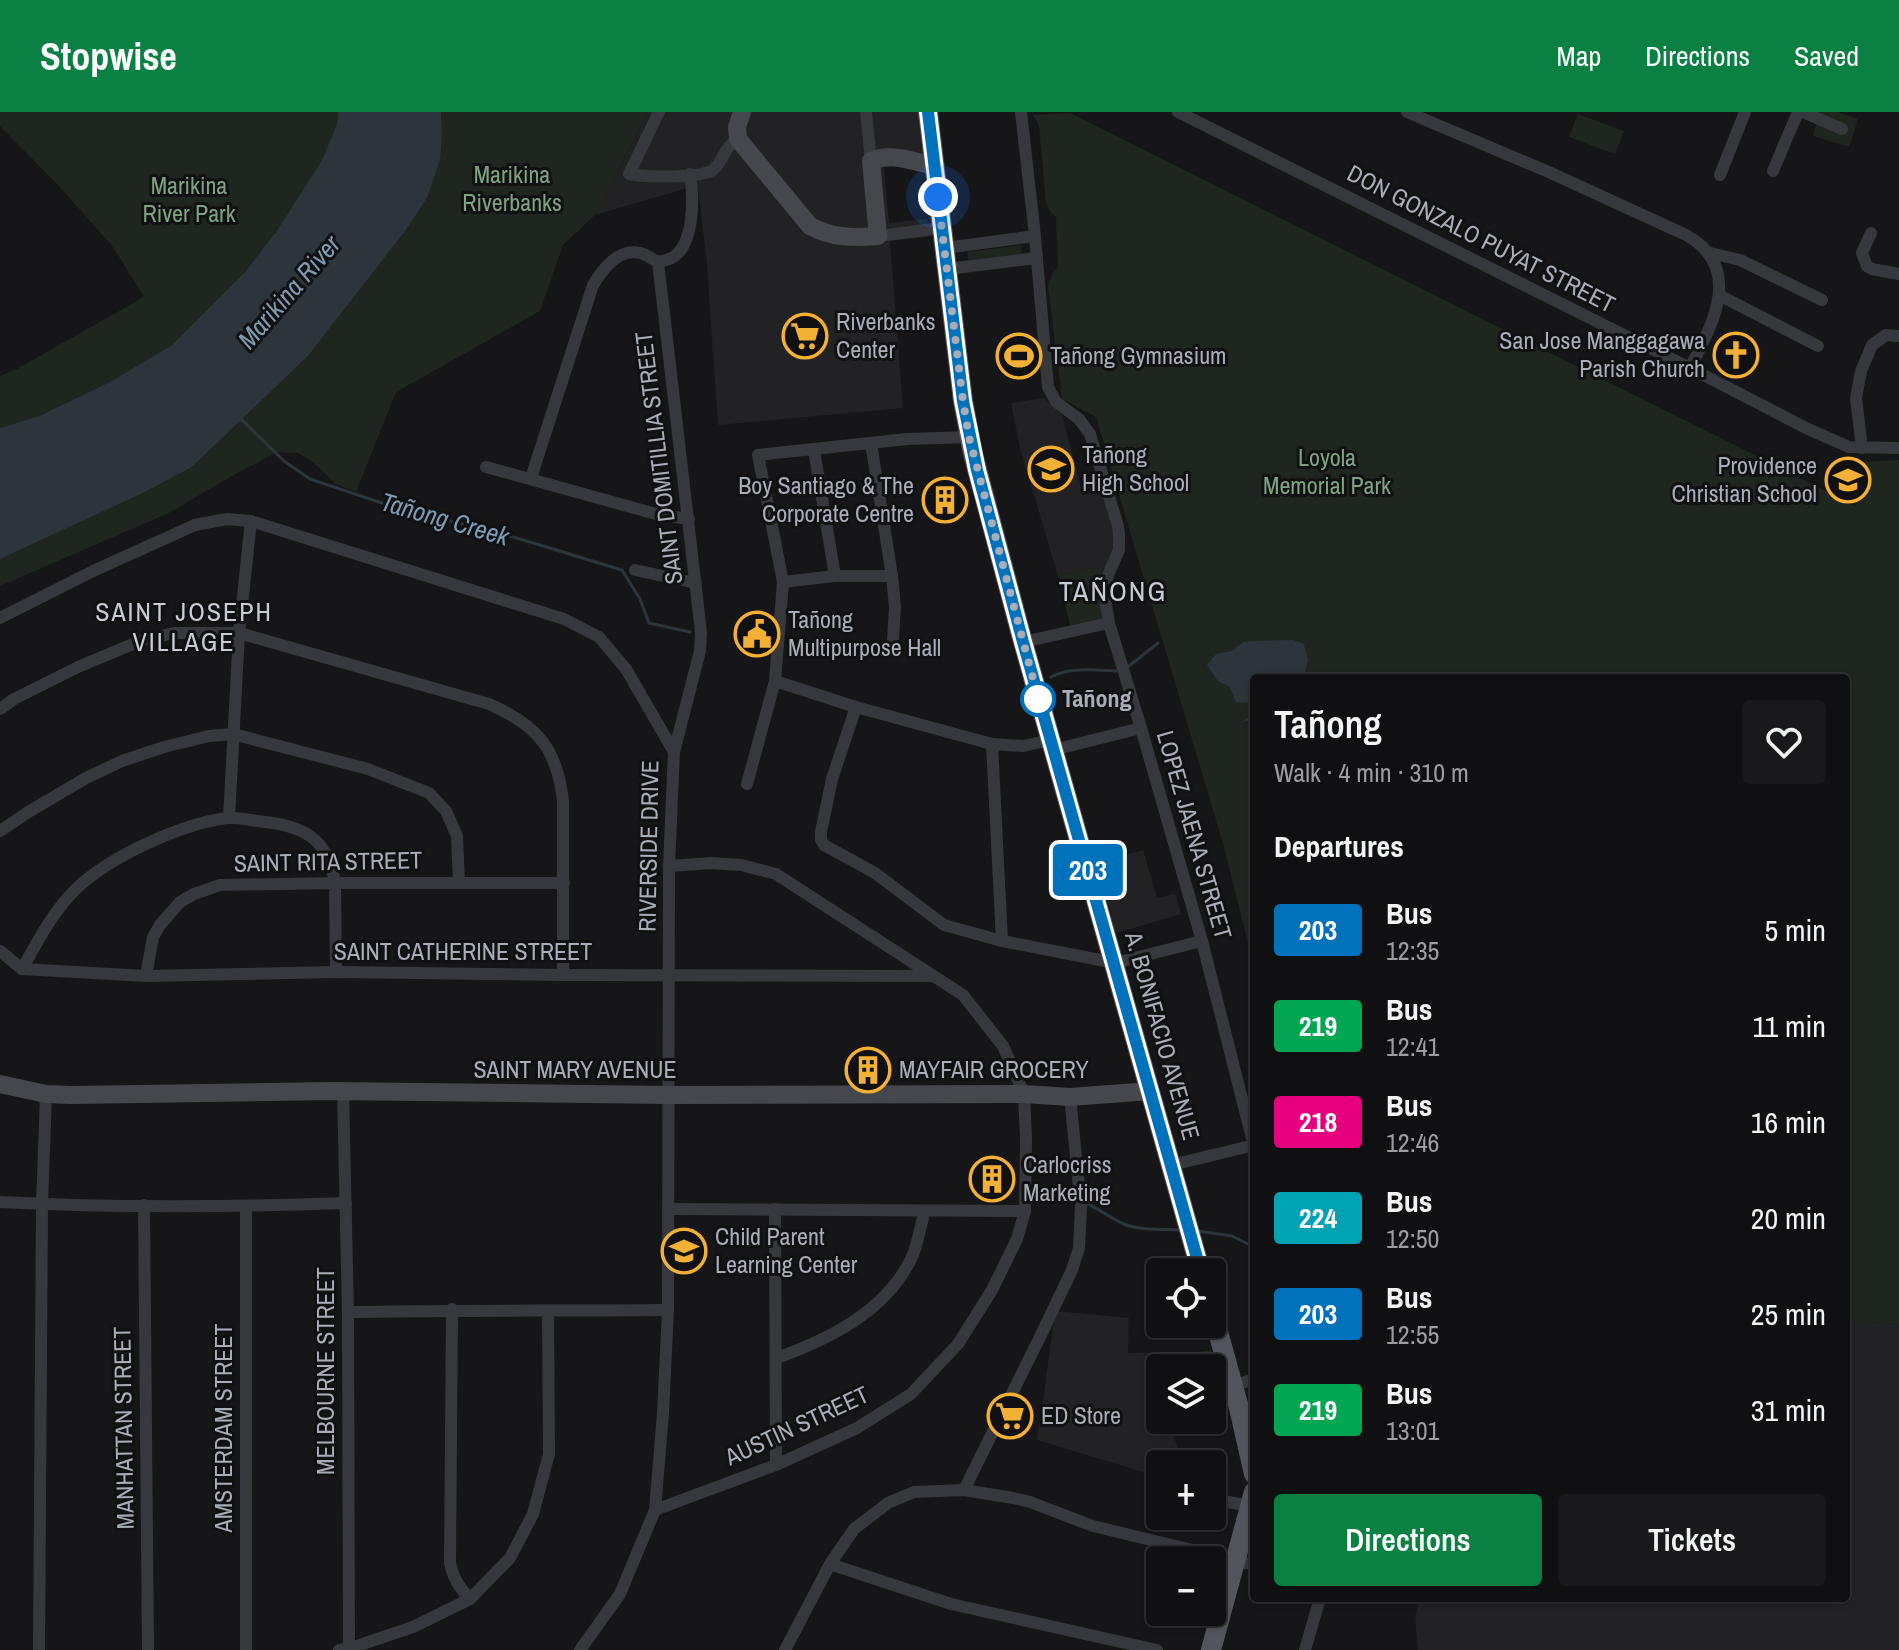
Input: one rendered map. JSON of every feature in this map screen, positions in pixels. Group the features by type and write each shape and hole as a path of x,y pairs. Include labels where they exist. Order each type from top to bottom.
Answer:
{"main road":[{"name":"A. BONIFACIO AVENUE","path":"928,112 969,437 1023,642 1197,1258"},
{"path":"1220,1338 1250,1457"},
{"path":"1211,1650 1245,1562 1250,1517"}],"street":[{"path":"659,112 629,174 673,177 707,173 715,168 727,147 738,139"},
{"path":"742,112 738,121 738,139 810,226 822,232 855,238 878,236 945,248 1037,258"},
{"path":"866,112 878,236"},
{"name":"LOPEZ JAENA STREET","path":"1021,112 1048,387 1056,402 1079,419 1090,434 1119,534 1119,550 1106,586 1109,623 1202,941 1250,1130"},
{"name":"DON GONZALO PUYAT STREET","path":"1178,112 1827,439 1849,447 1899,448"},
{"path":"1407,112 1551,173 1704,246 1710,253 1716,272 1719,295 1715,318 1690,368"},
{"path":"1720,175 1745,112"},
{"path":"1773,171 1803,112 1842,129"},
{"path":"871,161 892,156 935,166"},
{"path":"531,478 593,285 604,269 624,253 639,253 658,262 673,258 681,250 691,221 693,190 690,174"},
{"path":"1871,233 1863,249 1867,266 1899,274"},
{"path":"945,248 1035,236"},
{"path":"1710,253 1740,260 1822,300"},
{"name":"SAINT DOMITILLIA STREET","path":"658,262 701,632 700,651 674,752"},
{"path":"1719,295 1818,346"},
{"path":"1862,448 1856,398 1861,371 1872,345 1886,335 1899,336"},
{"path":"747,784 775,681 783,582 758,455 907,439 969,437"},
{"path":"871,443 892,576 895,607 893,639"},
{"path":"814,450 835,576"},
{"path":"486,467 656,514 689,519"},
{"name":"RIVERSIDE DRIVE","path":"0,618 195,525 227,519 251,521 564,619 599,637 626,669 674,752 669,866 668,1310 655,1510 620,1594 580,1650"},
{"path":"229,818 239,633 251,521"},
{"path":"635,570 696,583"},
{"path":"783,582 835,576 892,576"},
{"path":"1023,642 1109,623"},
{"path":"0,709 78,667 140,641 174,633 239,633 489,704 511,714 544,742 560,777 563,801 563,975"},
{"path":"775,681 992,744 1052,745 1141,728"},
{"path":"856,707 832,779 821,832 824,845 875,873 944,925 1002,941 1115,963 1202,941"},
{"path":"0,831 86,778 122,761 209,736 233,734 368,769 429,793 446,811 457,836 459,883"},
{"path":"992,744 1002,941"},
{"path":"0,951 22,969 51,919 78,888 119,856 186,829 229,818 280,823 306,832 319,842 327,854 335,883 336,972"},
{"path":"669,866 711,863 741,865 776,874 963,995 1003,1046 1024,1094"},
{"name":"SAINT RITA STREET","path":"146,976 153,937 160,925 180,902 220,885 564,883"},
{"name":"SAINT CATHERINE STREET","path":"22,969 146,976 336,972 932,976"},
{"name":"SAINT MARY AVENUE","path":"0,1084 46,1094 71,1095 343,1091 669,1095 1024,1094 1070,1097 1150,1091"},
{"name":"MELBOURNE STREET","path":"343,1091 348,1312 348,1650"},
{"path":"39,1650 42,1204 46,1094"},
{"name":"AUSTIN STREET","path":"655,1510 776,1465 857,1428 911,1394 958,1344 992,1290 1017,1239 1025,1211 1024,1094"},
{"path":"964,1490 1046,1325 1079,1248 1081,1206 1070,1097"},
{"path":"1172,1165 1250,1147"},
{"path":"0,1202 246,1206 346,1203"},
{"name":"MANHATTAN STREET","path":"144,1205 148,1650"},
{"name":"AMSTERDAM STREET","path":"246,1206 246,1650"},
{"path":"668,1209 1025,1211"},
{"path":"775,1209 776,1465"},
{"path":"777,1358 850,1326 891,1289 911,1258 925,1211"},
{"path":"452,1309 450,1563 458,1586 470,1599"},
{"path":"348,1312 668,1310"},
{"path":"339,1650 348,1650 413,1627 470,1599 510,1558 533,1514 549,1454 548,1311"},
{"path":"1233,1386 1250,1380"},
{"path":"787,1650 830,1564 854,1529 888,1503 914,1492 964,1490 1013,1498 1093,1526 1245,1562"},
{"path":"1226,1499 1250,1499"},
{"path":"830,1564 951,1604 1157,1650"},
{"path":"1305,1650 1319,1602"}],"shaded area":[{"name":"Riverbanks Center","path":"648,112 919,112 925,164 882,149 889,223 927,219 928,237 890,241 903,408 718,425 698,185 595,215"},
{"name":"Tañong High School","path":"1044,398 1062,415 1083,495 1104,490 1117,543 1103,570 1094,568 1058,576 1020,448 1011,403"},
{"path":"1143,850 1157,898 1175,894 1181,914 1116,933 1098,863"},
{"path":"1055,1311 1129,1318 1128,1353 1183,1354 1146,1354 1146,1434 1173,1434 1179,1450 1146,1450 1146,1473 1037,1440 1041,1410 1047,1410 1042,1409"},
{"path":"1850,1320 1899,1324 1899,1650 1418,1650 1415,1618 1419,1602 1850,1602"}],"green space":[{"name":"Marikina River Park","path":"0,112 338,112 337,124 322,160 278,229 245,272 172,345 108,383 39,416 0,428 0,376 144,297 113,247 0,126"},
{"name":"Marikina Riverbanks","path":"441,112 648,112 595,215 563,245 540,311 396,392 356,492 336,484 313,462 298,453 277,452 171,512 0,586 0,559 192,467 308,356 406,230 427,198 442,135"},
{"path":"1820,112 1837,112 1858,119 1849,147 1813,136"},
{"name":"Loyola Memorial Park","path":"1070,113 1856,507 1863,462 1899,460 1899,1324 1850,1320 1850,674 1250,674 1250,951 1224,847 1096,417 1062,399 1048,286 1058,267 1056,217 1046,203 1039,125 1033,115"},
{"path":"1578,114 1624,131 1615,154 1569,137"},
{"path":"1021,245 1022,254 968,260 967,252"},
{"path":"1094,568 1103,570 1100,583 1104,621 1071,629 1058,576"},
{"path":"1211,1350 1212,1354 1183,1354"}],"water":[{"name":"Marikina River","path":"338,112 441,112 440,160 427,198 406,230 308,356 192,467 0,559 0,428 39,416 108,383 172,345 245,272 278,229 322,160 337,124"},
{"path":"1293,640 1304,644 1308,661 1304,674 1250,674 1250,703 1236,702 1230,687 1218,681 1207,665 1216,654 1232,651 1243,642"}],"waterway":[{"name":"Tañong Creek","path":"240,418 284,461 310,479 385,504 520,539 622,570 640,599 649,623 690,632"},
{"name":"Tañong Creek","path":"1129,666 1158,643"},
{"name":"Tañong Creek","path":"1051,677 1075,670 1116,671"},
{"path":"1084,1202 1131,1226 1182,1230"},
{"path":"1198,1231 1232,1236 1250,1245"}],"bus line":[{"name":"203","path":"928,112 969,437 1023,642 1197,1258"}],"place":[{"name":"Riverbanks Center","path":"805,336"},
{"name":"San Jose Manggagawa Parish Church","path":"1736,355"},
{"name":"Tañong Gymnasium","path":"1019,356"},
{"name":"Tañong High School","path":"1051,469"},
{"name":"Providence Christian School","path":"1848,480"},
{"name":"Boy Santiago & The Corporate Centre","path":"945,500"},
{"name":"Tañong Multipurpose Hall","path":"757,634"},
{"name":"Tañong","path":"1038,699"},
{"name":"MAYFAIR GROCERY","path":"868,1070"},
{"name":"Carlocriss Marketing","path":"992,1179"},
{"name":"Child Parent Learning Center","path":"684,1251"},
{"name":"ED Store","path":"1010,1416"}],"district":[{"name":"TAÑONG","path":"1113,591"},
{"name":"SAINT JOSEPH VILLAGE","path":"184,627"}],"route":[{"path":"938,197 969,437 1040,705 1038,699"}]}
